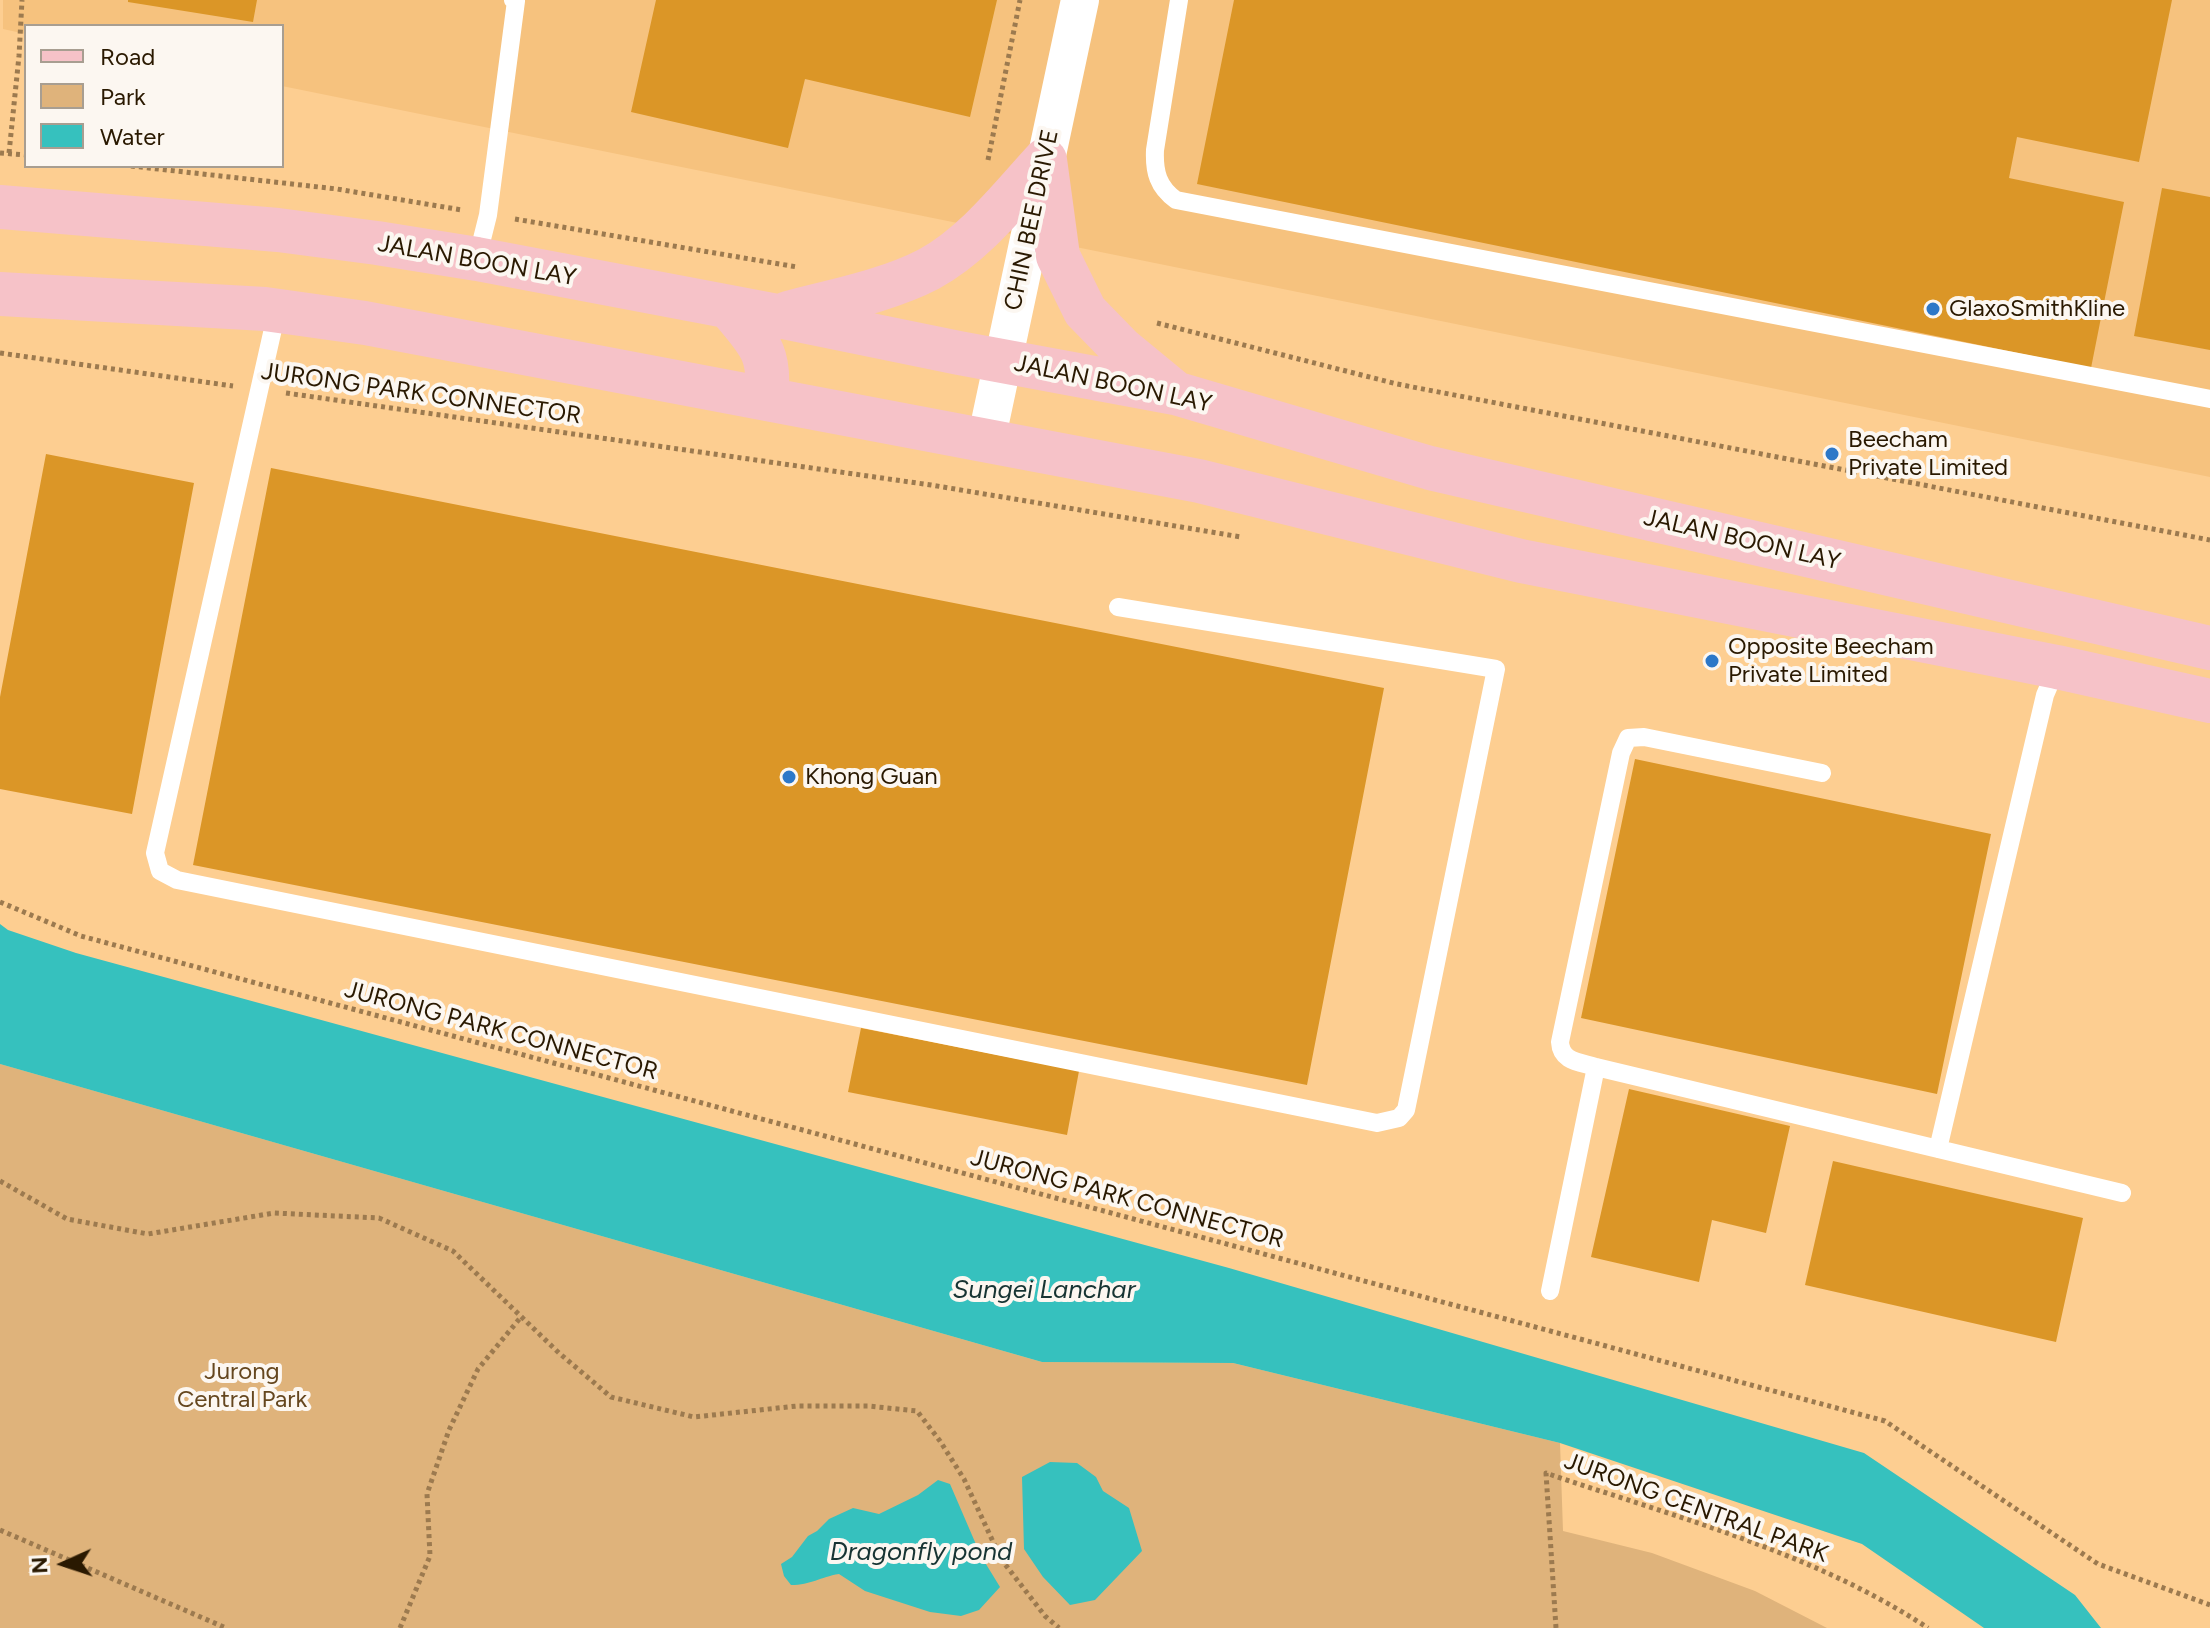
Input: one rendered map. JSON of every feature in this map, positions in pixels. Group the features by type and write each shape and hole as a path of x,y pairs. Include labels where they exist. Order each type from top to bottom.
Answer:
{"main road":[{"path":"778,316 866,292 928,270 975,235 1045,160"},
{"path":"1045,160 1058,256 1085,311 1122,349 1175,393"},
{"name":"JALAN BOON LAY","path":"0,207 278,230 377,243 477,259 1175,393 1430,468 2210,648"},
{"path":"0,294 277,310 365,323 1199,481 1521,561 2057,667 2210,701"},
{"path":"729,307 758,343 767,363 766,399"}],"street":[{"name":"CHIN BEE DRIVE","path":"986,441 1080,0"}],"lane":[{"path":"477,259 488,215 516,1 513,0"},
{"path":"1179,0 1155,165 1158,180 1166,193 1176,200 2210,399"},
{"path":"277,310 155,853 160,871 193,883 1377,1123 1399,1118 1406,1110 1496,669 1118,607"},
{"path":"1938,1149 2045,695 2057,667"},
{"path":"1822,773 1637,736 1628,738 1560,1042 1564,1056 1596,1067 2122,1193"},
{"path":"1550,1291 1596,1067"}],"path":[{"path":"9,153 22,0"},
{"path":"986,171 1020,0"},
{"path":"0,153 24,155"},
{"path":"149,168 337,189 797,267"},
{"path":"1153,322 1397,384 2210,540"},
{"name":"JURONG PARK CONNECTOR","path":"0,353 931,485"},
{"name":"JURONG PARK CONNECTOR","path":"0,902 81,936 1885,1421 2098,1564 2210,1605"},
{"path":"0,1181 67,1219 148,1234 274,1213 379,1218 453,1251 559,1353 611,1397 625,1401 694,1417 797,1406 868,1406 917,1411 964,1479 1001,1559 1045,1616 1059,1628"},
{"path":"400,1628 430,1556 427,1494 449,1430 478,1369 521,1317"},
{"name":"JURONG CENTRAL PARK","path":"1556,1628 1546,1473 1771,1549 1821,1570 1928,1628"},
{"path":"0,1530 226,1628"}],"shaded area":[{"name":"GlaxoSmithKline","path":"3,0 2210,0 2210,477 284,86 284,24 24,24 24,34 3,29"}],"green space":[{"name":"Jurong Central Park","path":"0,1064 1042,1362 1233,1363 1560,1443 1563,1531 1652,1553 1755,1591 1827,1628 0,1628"}],"water":[{"name":"Sungei Lanchar","path":"0,924 8,930 76,953 1229,1268 1864,1453 2075,1595 2101,1628 1984,1628 1862,1544 1560,1443 1233,1363 1042,1362 0,1064"},
{"name":"Dragonfly pond","path":"1050,1462 1077,1463 1096,1477 1103,1491 1129,1508 1142,1551 1095,1600 1070,1605 1043,1577 1024,1549 1022,1477"},
{"name":"Dragonfly pond","path":"938,1480 950,1484 981,1556 1000,1587 979,1610 961,1616 930,1612 865,1591 839,1574 791,1585 784,1576 781,1564 792,1557 808,1536 829,1519 853,1508 879,1514 918,1495"}],"building":[{"path":"128,0 257,0 253,22"},
{"path":"656,0 997,0 970,117 805,79 788,148 631,112"},
{"name":"GlaxoSmithKline","path":"1234,0 2172,0 2139,162 2017,137 2009,178 2124,202 2091,368 1197,184"},
{"path":"2162,188 2210,197 2210,350 2134,336"},
{"path":"46,454 194,483 132,814 0,789 0,697"},
{"name":"Khong Guan","path":"271,468 1384,688 1307,1085 193,865"},
{"path":"1635,759 1991,834 1937,1094 1581,1018"},
{"path":"861,1028 1079,1071 1067,1135 848,1092"},
{"path":"1629,1089 1790,1126 1766,1233 1712,1220 1699,1282 1591,1257"},
{"path":"1833,1161 2083,1218 2056,1342 1805,1285"}],"place":[{"name":"GlaxoSmithKline","path":"1933,309"},
{"name":"Beecham Private Limited","path":"1832,454"},
{"name":"Opposite Beecham Private Limited","path":"1712,661"},
{"name":"Khong Guan","path":"789,777"}]}
